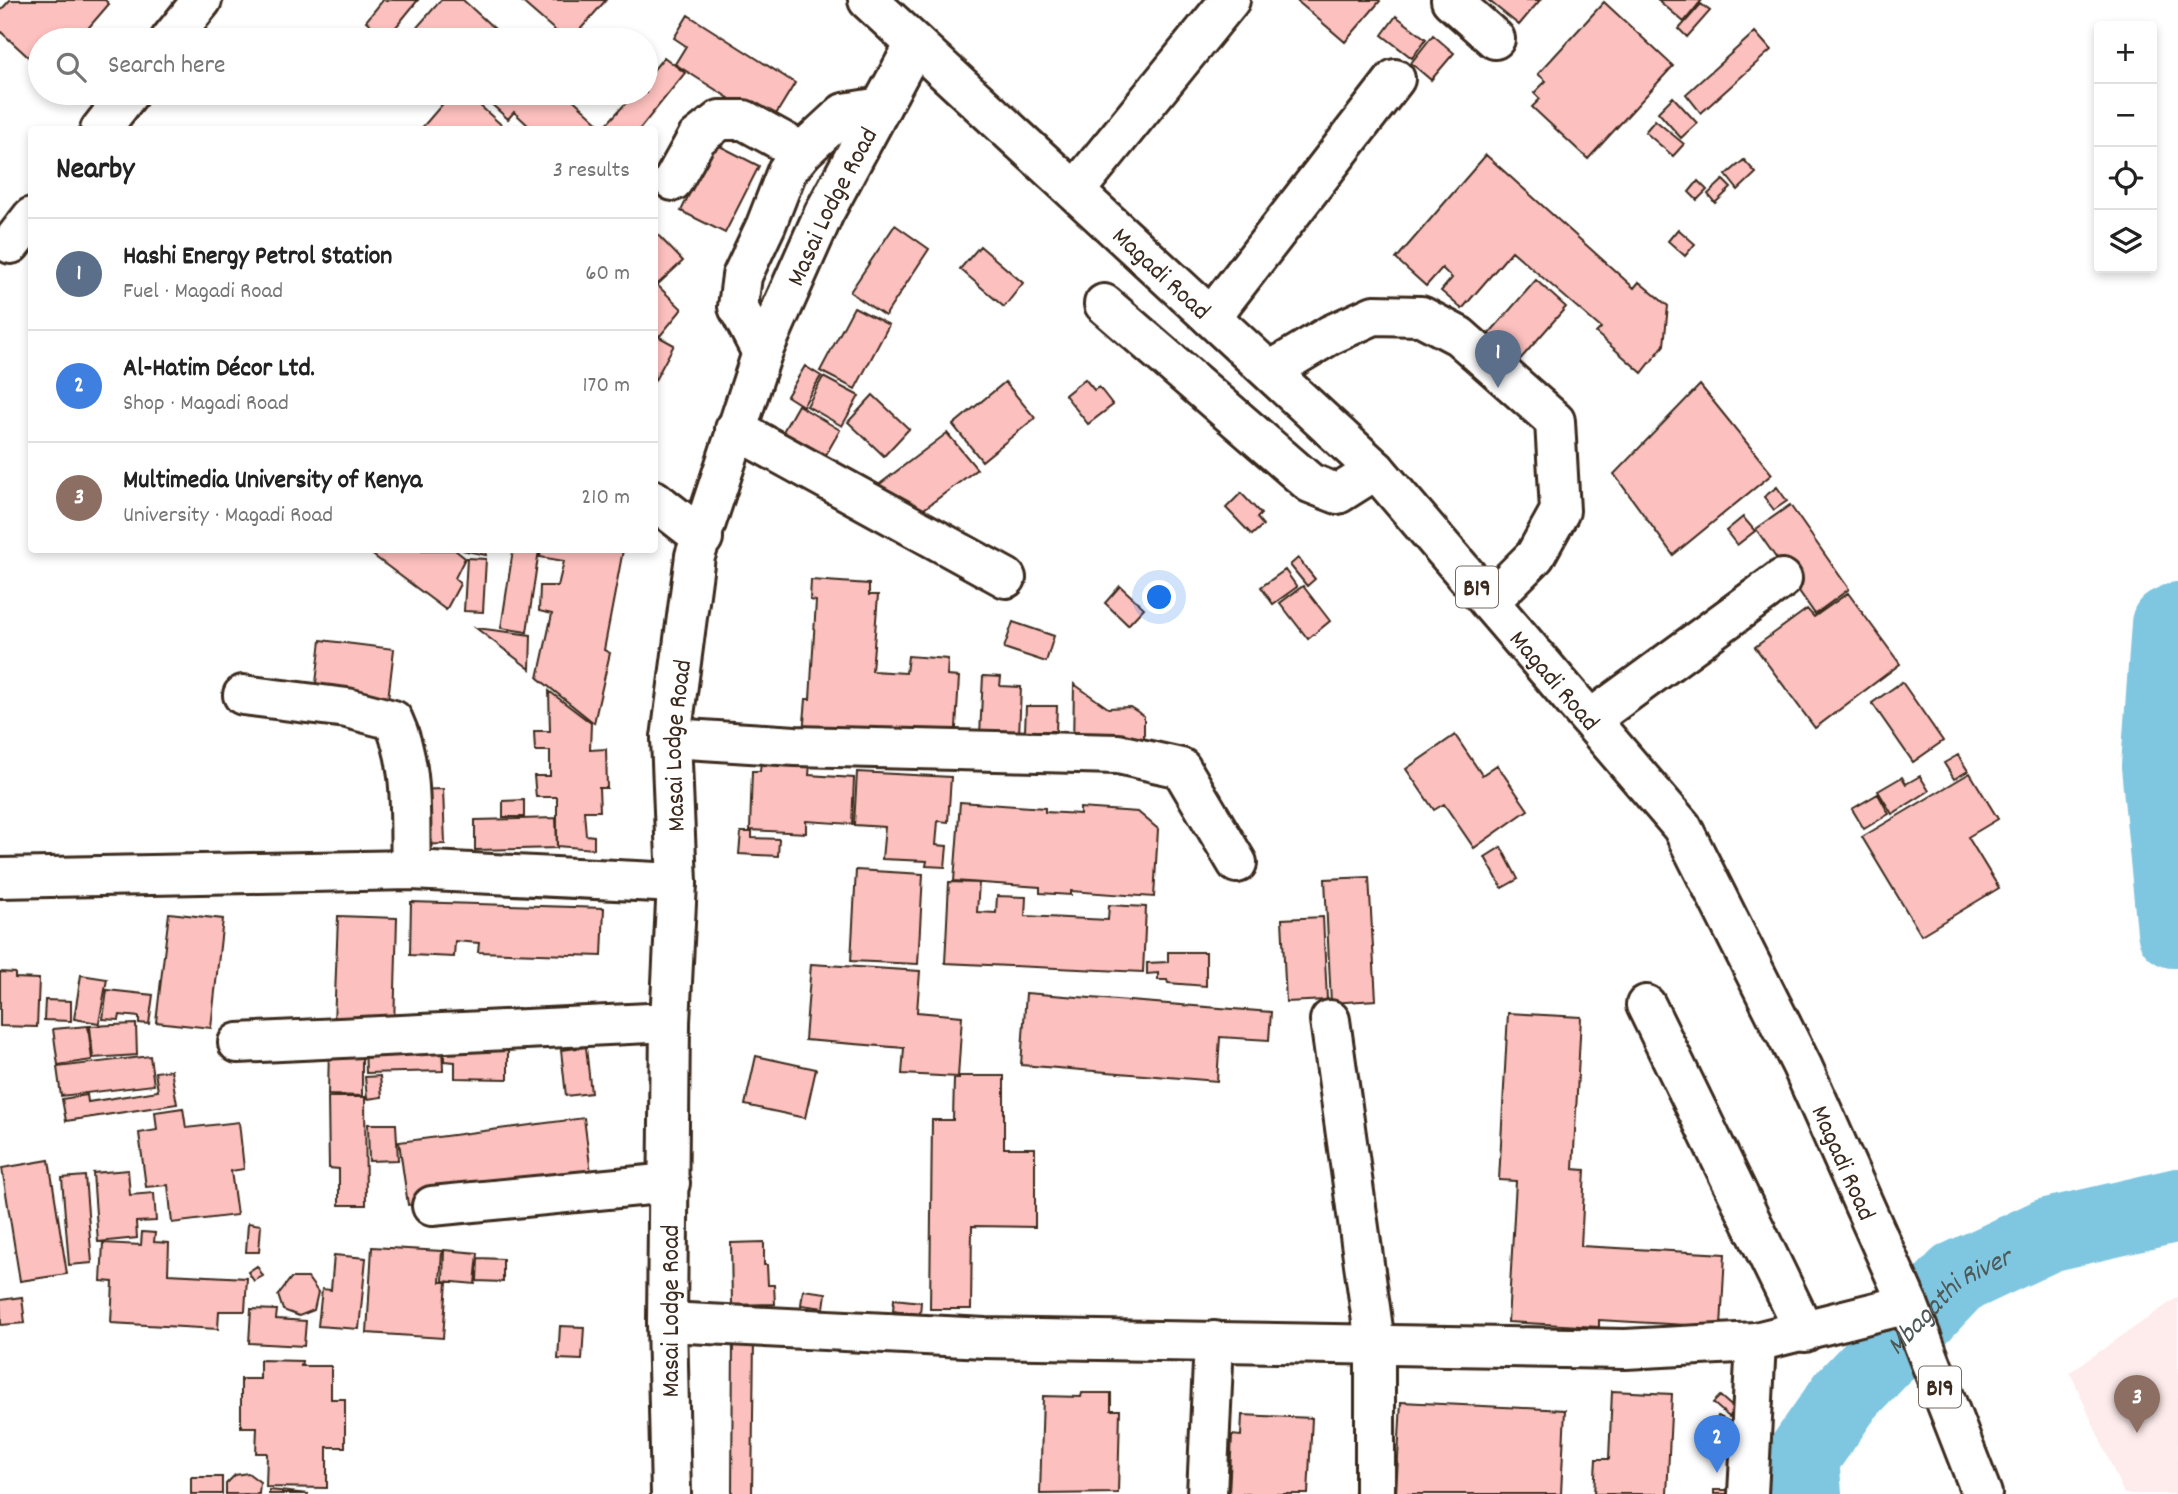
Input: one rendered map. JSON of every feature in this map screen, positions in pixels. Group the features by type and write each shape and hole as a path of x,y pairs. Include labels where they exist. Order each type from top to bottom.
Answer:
{"main road":[{"path":"180,28 202,0"},
{"name":"Magadi Road","path":"868,0 1376,470 1682,827 1802,1066 1908,1306 1977,1480"},
{"path":"1075,191 1230,0"},
{"path":"1451,0 1495,39"},
{"name":"Masai Lodge Road","path":"671,1494 667,1322 670,1022 677,883 671,738 695,556 762,353 824,213 915,44"},
{"path":"1211,317 1395,79"},
{"path":"103,126 120,105"},
{"path":"762,353 738,307 742,276 787,171 802,152 844,113 881,107"},
{"path":"673,181 697,138 720,120 744,120 802,152"},
{"path":"1104,304 1310,483 1338,494 1376,470"},
{"path":"1270,371 1330,335 1374,315 1421,316 1459,336 1555,421 1560,511 1535,556 1489,601"},
{"path":"735,429 1006,578"},
{"path":"658,503 703,538"},
{"path":"1591,719 1782,579"},
{"path":"243,695 347,708 393,720 404,744 408,765 411,870"},
{"path":"671,738 795,746 1118,754 1181,768 1237,863"},
{"path":"0,878 411,870 677,883"},
{"path":"1646,1004 1805,1332"},
{"path":"1330,1020 1375,1343 1375,1494"},
{"path":"238,1043 670,1022"},
{"path":"432,1206 670,1184"},
{"path":"667,1322 985,1338 1625,1349 1756,1342 1908,1306"},
{"path":"1207,1494 1214,1342"},
{"path":"1748,1494 1756,1342"}],"shaded area":[{"path":"2178,1297 2178,1494 2124,1494 2070,1372"}],"building":[{"path":"10,0 105,0 109,4 88,28 28,28 28,57 0,31 0,11"},
{"path":"383,0 418,0 395,28 375,28 366,21"},
{"path":"441,0 463,0 494,28 416,28"},
{"path":"520,0 606,0 582,28 552,28"},
{"path":"1296,0 1379,0 1380,1 1345,42"},
{"path":"1488,0 1540,0 1519,25"},
{"path":"1658,0 1702,0 1684,22"},
{"path":"1604,2 1673,66 1588,159 1532,107 1540,99 1534,93 1546,81 1538,74"},
{"path":"1701,4 1710,11 1687,37 1679,29"},
{"path":"688,15 795,83 770,124 675,64 686,46 674,38"},
{"path":"1396,16 1426,39 1412,58 1382,35"},
{"path":"1755,32 1771,50 1701,113 1686,94"},
{"path":"1433,35 1454,53 1431,80 1411,63"},
{"path":"664,57 685,73 642,126 605,126 624,105 658,105 658,64"},
{"path":"1673,97 1697,123 1681,138 1658,112"},
{"path":"442,105 479,105 503,126 423,126"},
{"path":"492,105 579,105 602,126 529,126 514,112 508,119"},
{"path":"1655,120 1684,144 1673,156 1645,132"},
{"path":"714,143 759,166 725,233 681,211"},
{"path":"1486,155 1634,288 1639,282 1668,306 1664,345 1642,373 1596,333 1601,328 1512,251 1462,309 1441,291 1452,278 1442,268 1426,286 1396,259"},
{"path":"1744,160 1756,173 1738,190 1726,175"},
{"path":"1723,180 1731,188 1715,203 1708,194"},
{"path":"1698,181 1707,190 1697,200 1689,192"},
{"path":"895,225 929,249 885,316 850,292"},
{"path":"1678,229 1695,244 1685,256 1668,241"},
{"path":"658,235 683,261 658,284"},
{"path":"980,246 1023,283 1004,307 960,269"},
{"path":"1536,280 1566,307 1510,371 1480,344"},
{"path":"658,286 682,309 660,336 658,335"},
{"path":"854,307 889,325 855,389 820,371"},
{"path":"658,336 674,345 658,375"},
{"path":"805,366 821,376 803,406 787,396"},
{"path":"823,377 859,396 842,426 807,406"},
{"path":"1085,379 1094,390 1099,387 1113,405 1088,424 1065,395"},
{"path":"1005,382 1035,418 982,461 953,425"},
{"path":"1700,385 1772,474 1673,555 1614,474"},
{"path":"873,395 909,429 884,456 848,422"},
{"path":"798,405 840,430 819,467 781,435"},
{"path":"947,433 977,469 908,521 864,496"},
{"path":"1777,487 1787,501 1774,510 1764,497"},
{"path":"1241,493 1261,514 1257,518 1263,525 1252,535 1226,508"},
{"path":"1790,505 1849,589 1815,614 1756,529"},
{"path":"1743,517 1755,531 1737,545 1726,531"},
{"path":"370,553 459,553 465,558 455,578 460,584 446,610"},
{"path":"513,553 539,553 527,632 501,628"},
{"path":"541,553 622,553 604,650 610,653 594,723 538,678 552,614 539,611 540,586 558,586 564,561 540,557"},
{"path":"467,558 486,559 483,612 464,611"},
{"path":"1298,558 1315,579 1307,586 1290,565"},
{"path":"1285,570 1297,587 1273,604 1261,587"},
{"path":"811,580 869,584 869,595 878,595 872,671 906,673 908,656 948,659 947,676 959,677 955,744 803,734 806,699 810,699 816,601 810,600"},
{"path":"1120,586 1144,608 1128,625 1105,603"},
{"path":"1303,586 1330,621 1308,639 1280,603"},
{"path":"1848,593 1900,664 1815,728 1755,647 1807,609 1814,617"},
{"path":"1013,622 1054,636 1046,662 1004,648"},
{"path":"476,628 531,635 530,669"},
{"path":"321,640 394,649 387,708 314,700"},
{"path":"983,676 1001,677 1000,686 1021,687 1019,736 980,735"},
{"path":"1902,682 1943,741 1913,762 1872,703"},
{"path":"1074,684 1108,708 1130,707 1144,716 1144,751 1073,749"},
{"path":"549,691 591,723 590,750 606,749 607,788 599,788 600,811 584,811 586,835 594,836 594,849 557,846 557,797 536,797 534,776 550,776 550,751 535,751 534,731 550,731"},
{"path":"1026,706 1057,706 1056,731 1025,731"},
{"path":"1455,735 1482,775 1497,765 1528,810 1474,848 1444,804 1434,810 1406,769"},
{"path":"1958,755 1968,771 1954,779 1944,763"},
{"path":"761,761 810,764 809,775 854,778 852,824 806,821 806,833 750,830 752,771 760,771"},
{"path":"857,772 951,777 948,822 938,821 936,845 947,846 945,867 926,866 927,861 882,859 885,827 854,825"},
{"path":"1970,773 1998,819 1968,837 1999,888 1921,935 1862,837"},
{"path":"1920,776 1929,791 1892,814 1878,791 1902,777 1906,784"},
{"path":"443,789 445,844 413,845 412,790"},
{"path":"1878,794 1889,814 1864,829 1852,809"},
{"path":"524,800 524,817 503,817 503,801"},
{"path":"960,802 1045,808 1045,812 1080,814 1080,808 1138,812 1158,829 1154,897 1071,891 1071,895 1040,893 1040,887 954,881"},
{"path":"556,818 557,848 475,850 475,820"},
{"path":"741,832 752,832 752,838 779,839 778,856 739,854"},
{"path":"1501,847 1518,879 1502,888 1485,857"},
{"path":"856,870 923,874 918,964 851,961"},
{"path":"1369,877 1376,1000 1331,1003 1325,879"},
{"path":"949,882 979,883 977,912 996,913 997,896 1026,897 1025,916 1108,920 1109,905 1146,907 1143,972 945,963"},
{"path":"411,902 604,908 602,956 478,952 479,943 455,941 454,957 410,955"},
{"path":"169,913 223,919 211,1028 156,1022"},
{"path":"338,916 397,918 394,1026 334,1025"},
{"path":"1323,917 1327,1000 1286,1002 1282,919"},
{"path":"1168,952 1206,952 1206,986 1168,983 1167,980 1158,980 1158,973 1147,974 1147,963 1168,962"},
{"path":"811,964 920,971 917,1012 962,1016 958,1077 902,1074 904,1048 805,1040"},
{"path":"0,972 15,973 15,978 39,979 37,1027 0,1026"},
{"path":"81,975 107,979 99,1023 74,1019"},
{"path":"107,990 153,995 149,1024 139,1023 139,1017 120,1015 119,1020 103,1019"},
{"path":"1026,993 1271,1012 1269,1040 1220,1037 1217,1081 1021,1065"},
{"path":"45,1000 71,1001 71,1021 44,1020"},
{"path":"1508,1013 1581,1017 1573,1169 1585,1170 1581,1246 1725,1254 1721,1327 1599,1320 1599,1327 1508,1322 1516,1181 1499,1180"},
{"path":"136,1024 137,1055 93,1058 90,1026"},
{"path":"88,1026 92,1060 58,1065 53,1029"},
{"path":"444,1042 508,1043 508,1079 455,1078 455,1062 444,1061"},
{"path":"442,1043 443,1071 366,1073 365,1046"},
{"path":"329,1046 362,1047 362,1096 328,1095"},
{"path":"586,1047 591,1093 566,1096 561,1050"},
{"path":"150,1056 154,1085 61,1096 57,1067"},
{"path":"756,1056 816,1069 805,1118 745,1105"},
{"path":"171,1070 177,1104 66,1121 62,1099 87,1095 88,1102 158,1091 155,1072"},
{"path":"380,1076 382,1097 367,1099 365,1077"},
{"path":"959,1076 1004,1076 1004,1148 1035,1148 1035,1227 972,1226 971,1309 930,1309 932,1120 953,1120 954,1079 959,1079"},
{"path":"328,1097 365,1097 366,1205 339,1205 339,1169 329,1168"},
{"path":"183,1108 186,1128 239,1122 244,1169 231,1171 237,1215 172,1223 168,1185 146,1187 139,1133 157,1130 155,1112"},
{"path":"584,1118 592,1181 408,1205 399,1142"},
{"path":"368,1124 396,1124 398,1160 369,1161"},
{"path":"49,1160 67,1274 20,1281 2,1168"},
{"path":"128,1170 130,1195 154,1193 156,1221 136,1222 137,1238 98,1242 93,1173"},
{"path":"85,1176 92,1263 69,1265 62,1178"},
{"path":"248,1223 261,1225 259,1252 246,1252"},
{"path":"142,1232 155,1233 154,1242 169,1243 168,1274 247,1278 245,1311 219,1311 218,1329 111,1323 113,1282 101,1281 103,1243 141,1245"},
{"path":"764,1242 764,1265 767,1265 768,1285 774,1285 775,1304 732,1305 731,1243"},
{"path":"372,1247 442,1251 440,1282 447,1282 443,1338 367,1333"},
{"path":"444,1250 478,1253 475,1284 443,1281"},
{"path":"334,1255 366,1258 359,1329 318,1326 322,1289 331,1290"},
{"path":"478,1258 503,1259 503,1282 477,1281"},
{"path":"257,1266 263,1276 254,1281 248,1272"},
{"path":"291,1278 308,1278 318,1292 314,1310 299,1316 283,1310 278,1295"},
{"path":"803,1290 826,1293 824,1308 801,1305"},
{"path":"22,1297 25,1323 1,1325 0,1300"},
{"path":"894,1299 921,1302 920,1314 893,1311"},
{"path":"251,1309 277,1310 276,1319 306,1321 304,1346 249,1343"},
{"path":"560,1326 584,1327 582,1360 558,1359"},
{"path":"733,1338 754,1339 752,1494 732,1494"},
{"path":"260,1360 302,1361 301,1366 331,1366 331,1399 345,1399 345,1447 327,1447 327,1488 266,1487 267,1453 256,1453 257,1427 241,1427 241,1379 260,1379"},
{"path":"1612,1391 1672,1394 1667,1494 1594,1494 1596,1459 1609,1459"},
{"path":"1082,1393 1111,1393 1111,1410 1120,1410 1118,1493 1040,1494 1043,1396 1081,1397"},
{"path":"1720,1396 1736,1410 1729,1417 1713,1403"},
{"path":"1401,1402 1565,1410 1561,1494 1396,1494"},
{"path":"1242,1415 1312,1418 1308,1494 1229,1494 1232,1435 1241,1436"},
{"path":"1718,1416 1734,1424 1729,1433 1714,1425"},
{"path":"1713,1430 1731,1444 1724,1454 1706,1440"},
{"path":"248,1473 260,1482 259,1494 226,1494 226,1484 235,1475"},
{"path":"191,1477 222,1477 222,1494 191,1494"},
{"path":"269,1490 309,1494 269,1494"},
{"path":"1714,1490 1728,1490 1728,1494 1714,1494"}],"waterway":[{"name":"Mbagathi River","path":"2178,619 2168,624 2158,766 2174,931 2178,930"},
{"name":"Mbagathi River","path":"1805,1494 1802,1458 1846,1395 1957,1278 2048,1235 2178,1205"}],"place":[{"name":"Hashi Energy Petrol Station","path":"1498,388"},
{"name":"Multimedia University of Kenya","path":"2137,1433"},
{"name":"Al-Hatim Décor Ltd.","path":"1717,1473"}]}
